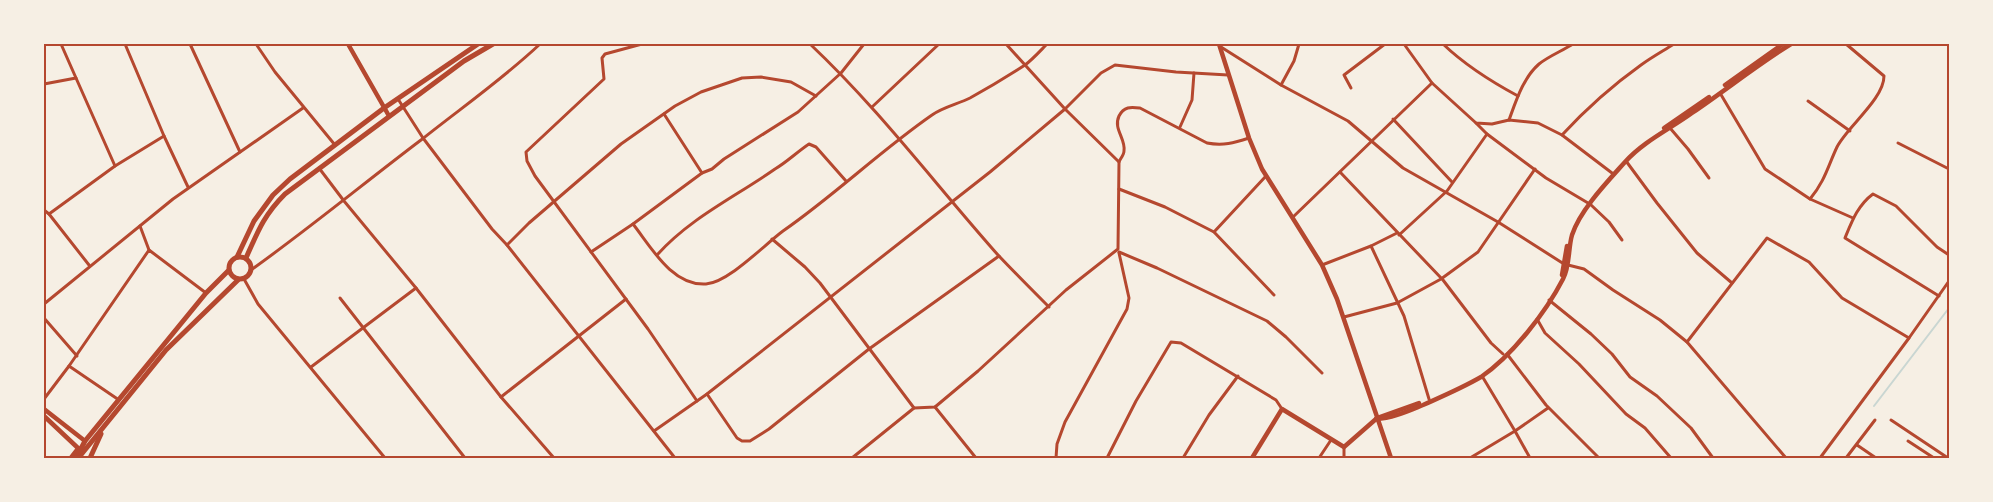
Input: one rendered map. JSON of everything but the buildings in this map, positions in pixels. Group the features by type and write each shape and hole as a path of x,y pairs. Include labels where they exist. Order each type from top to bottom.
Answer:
{"main road":[{"path":"348,44 389,116"},
{"path":"71,458 206,293 228,270 231,261 237,257 254,220 273,195 290,179 384,108 478,44"},
{"path":"246,258 262,222 272,207 319,167 464,61 492,44"},
{"path":"1376,419 1386,418 1410,410 1455,391 1482,376 1522,338 1549,300 1563,278 1572,229 1589,203 1630,153 1783,44"},
{"path":"1589,203 1626,160 1651,139 1670,128 1791,44"},
{"path":"1220,45 1249,138 1266,176 1322,265 1344,317 1364,375 1376,419 1391,458"},
{"path":"77,458 166,350 241,279 249,275 251,270 250,263 246,258 237,257"},
{"path":"1252,458 1282,409 1344,447 1383,414 1429,399 1474,378 1505,354 1522,335 1556,286 1566,264"},
{"path":"228,270 232,276 241,279"},
{"path":"44,409 85,441"},
{"path":"44,416 78,449"},
{"path":"90,458 103,428"},
{"path":"77,458 85,441"}],"street":[{"path":"61,44 115,166"},
{"path":"125,44 188,188"},
{"path":"190,44 240,152"},
{"path":"256,44 275,72 334,145"},
{"path":"251,270 309,229 423,138 468,105 540,44"},
{"path":"642,44 605,54 602,58 604,79 601,84 526,152 527,161 535,176 626,299 697,401"},
{"path":"810,44 841,73 872,107 999,256 1049,307"},
{"path":"591,252 633,224 702,173 712,169 724,159 798,112 841,73 864,44"},
{"path":"872,107 939,44"},
{"path":"1006,44 1065,109 1119,162"},
{"path":"633,224 657,255 682,280 707,284 725,276 934,114 970,98 1026,64 1047,44"},
{"path":"1281,85 1294,61 1299,44"},
{"path":"1351,88 1344,75 1385,44"},
{"path":"1404,44 1432,83 1487,134 1546,178 1589,203 1609,222 1622,240"},
{"path":"1443,44 1462,62 1487,80 1518,96"},
{"path":"1509,120 1518,96 1538,64 1573,44"},
{"path":"1562,135 1581,115 1640,65 1674,44"},
{"path":"1810,199 1829,170 1837,147 1874,99 1884,82 1884,76 1846,44"},
{"path":"1220,45 1281,85 1348,121 1403,168 1447,191 1566,264 1584,269 1660,320 1687,342 1786,458"},
{"path":"654,431 707,394 990,172 1065,109 1101,73 1115,65 1228,75"},
{"path":"1180,127 1192,100 1194,73"},
{"path":"506,245 621,144 664,114 701,92 742,78 761,77 791,82 816,96"},
{"path":"44,84 76,78"},
{"path":"1292,218 1432,83"},
{"path":"1720,92 1765,169 1810,199 1853,218"},
{"path":"398,99 423,138 492,229 674,458"},
{"path":"1808,101 1850,131"},
{"path":"1056,458 1057,444 1065,422 1127,309 1129,298 1118,251 1119,162 1124,148 1117,126 1124,109 1129,107 1140,108 1180,127 1199,140 1219,145 1230,144 1249,138"},
{"path":"44,302 188,188 303,108"},
{"path":"664,114 702,173"},
{"path":"1393,119 1452,182"},
{"path":"1476,123 1492,124 1509,120 1538,122 1562,135 1612,173"},
{"path":"1670,128 1709,178"},
{"path":"1322,265 1398,234 1447,191 1487,134"},
{"path":"49,214 115,166 164,136"},
{"path":"1898,143 1949,169"},
{"path":"657,255 668,242 706,213 776,169 809,144 816,147 846,181"},
{"path":"1626,160 1697,253 1732,283"},
{"path":"319,167 501,397 554,458"},
{"path":"1344,317 1397,303 1441,278 1478,252 1535,169"},
{"path":"1340,172 1441,278 1491,342 1505,354 1548,408 1598,458"},
{"path":"1214,232 1266,176"},
{"path":"1118,189 1165,207 1214,232 1274,294"},
{"path":"1938,296 1845,238 1853,218 1863,203 1873,194 1896,206 1932,242 1949,255"},
{"path":"44,210 90,265"},
{"path":"140,226 149,250 206,293"},
{"path":"1687,342 1767,238 1809,262 1842,298 1909,338"},
{"path":"772,239 805,267 830,296 914,408"},
{"path":"1371,246 1412,337 1429,399"},
{"path":"44,399 77,356 149,250"},
{"path":"852,458 914,408 935,407 1086,272 1118,251"},
{"path":"1118,251 1267,322 1286,337 1322,373"},
{"path":"707,394 737,438 742,441 750,441 769,429 869,350 999,256"},
{"path":"241,279 258,304 384,458"},
{"path":"1820,458 1949,281"},
{"path":"311,368 416,288"},
{"path":"340,298 465,458"},
{"path":"501,397 626,299"},
{"path":"1549,300 1591,334 1612,354 1630,377 1657,396 1691,428 1714,458"},
{"path":"44,318 77,356"},
{"path":"1537,318 1545,333 1579,364 1626,414 1645,428 1670,458"},
{"path":"1107,458 1136,401 1171,342 1181,343 1238,376 1276,400 1282,409"},
{"path":"69,366 119,400"},
{"path":"1183,458 1210,414 1238,376"},
{"path":"1482,376 1530,458"},
{"path":"935,407 976,458"},
{"path":"1470,458 1515,431 1548,408"},
{"path":"1846,458 1875,420"},
{"path":"1891,420 1948,458"},
{"path":"1319,458 1331,440"},
{"path":"1908,441 1934,458"},
{"path":"1857,445 1876,458"},
{"path":"1344,447 1344,458"}],"waterway":[{"path":"1874,406 1949,308"}]}
